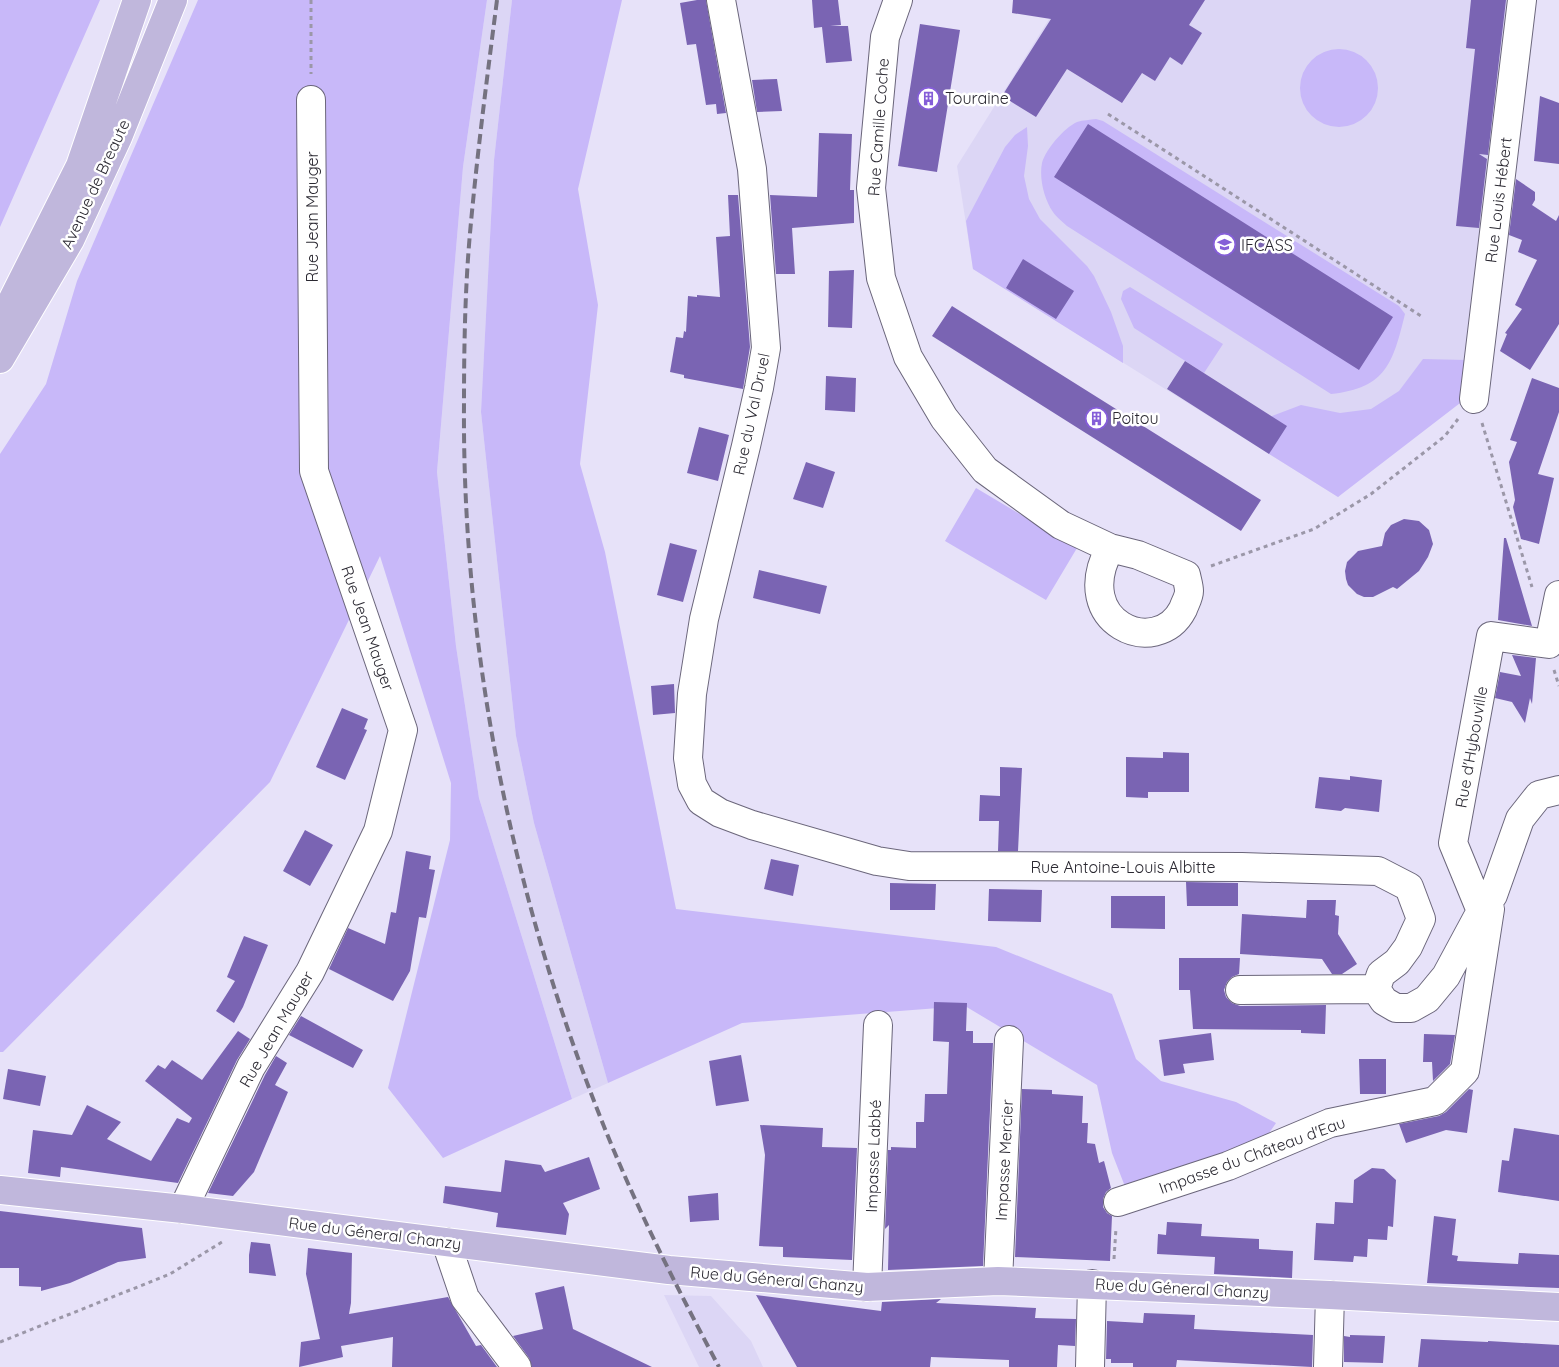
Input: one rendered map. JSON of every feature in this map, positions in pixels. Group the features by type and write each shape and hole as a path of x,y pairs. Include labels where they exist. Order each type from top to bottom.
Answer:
{"main road":[{"name":"Avenue de Breaute","path":"0,319 12,301 80,166 137,0"},
{"name":"Avenue de Breaute","path":"0,359 70,240 118,137 173,0"},
{"name":"Rue du Géneral Chanzy","path":"0,1190 183,1209 669,1270 867,1287 998,1281 1102,1284 1559,1307"}],"street":[{"name":"Rue du Val Druel","path":"720,813 701,801 692,784 688,758 692,694 704,619 746,446 766,348 752,169 721,0"},
{"name":"Rue Camille Coche","path":"898,0 885,37 871,188 881,278 908,357 944,418 985,470 1061,525 1110,548 1138,555 1186,575"},
{"name":"Rue Louis Hébert","path":"1474,399 1522,0"},
{"name":"Rue Jean Mauger","path":"183,1209 251,1067 310,972 378,831 403,730 314,470 311,100"},
{"path":"1110,548 1102,562 1099,576 1099,594 1104,609 1114,622 1135,632 1155,631 1170,624 1180,614 1189,591 1186,575"},
{"path":"1549,644 1559,595"},
{"name":"Rue d'Hybouville","path":"1487,903 1453,842 1491,636 1549,644"},
{"path":"1240,990 1376,989 1384,1002 1396,1008 1411,1008 1427,1000 1446,976 1487,903 1520,819 1539,795 1559,790"},
{"name":"Rue Antoine-Louis Albitte","path":"720,813 877,861 909,866 1242,867 1378,871 1409,888 1421,919 1408,947 1397,962 1381,974 1376,989"},
{"name":"Impasse du Château d'Eau","path":"1118,1202 1228,1166 1330,1123 1435,1101 1465,1071 1487,903"},
{"name":"Impasse Labbé","path":"867,1287 878,1025"},
{"name":"Impasse Mercier","path":"998,1281 1009,1040"},
{"path":"446,1242 466,1298 517,1367"},
{"path":"1090,1367 1102,1284"},
{"path":"1328,1367 1330,1295"}],"path":[{"path":"311,0 311,100"},
{"path":"1108,114 1421,316"},
{"path":"1186,575 1314,529 1370,494 1445,436 1474,399"},
{"path":"1474,399 1532,587"},
{"path":"1549,644 1559,686"},
{"path":"1102,1284 1118,1202"},
{"path":"0,1342 170,1274 225,1240 236,1216"}],"shaded area":[{"path":"0,0 100,0 0,227"},
{"path":"198,0 487,0 463,167 437,472 456,646 479,798 572,1099 443,1158 388,1088 450,840 451,783 380,556 270,782 3,1052 0,1052 0,454 46,384 77,281"},
{"path":"487,0 512,0 494,160 481,412 516,736 534,823 608,1083 572,1099 479,798 456,646 437,472 463,167"},
{"path":"512,0 622,0 578,189 598,305 580,464 605,552 676,909 996,947 1112,994 1136,1059 1161,1081 1236,1102 1276,1123 1241,1174 1131,1202 1112,1153 1097,1085 965,1006 742,1023 608,1083 534,823 516,736 481,412 494,160"},
{"name":"IFCASS","path":"1061,0 1507,0 1467,360 1338,497 973,269 957,166"},
{"path":"1339,49 1354,52 1371,66 1375,73 1378,88 1375,103 1361,120 1354,124 1339,127 1324,124 1307,110 1303,103 1300,88 1303,73 1317,56 1324,52"},
{"path":"1096,119 1103,121 1399,306 1405,314 1396,346 1391,359 1376,379 1350,391 1331,394 1067,226 1054,214 1043,188 1041,169 1044,157 1051,145 1072,125 1084,120"},
{"path":"1027,127 1028,146 1024,176 1029,199 1040,219 1087,266 1094,276 1111,312 1123,346 1123,363 973,269 966,221 1005,147 1015,135"},
{"path":"1130,287 1223,344 1204,373 1134,328 1121,299 1123,291"},
{"path":"1423,359 1467,360 1464,400 1338,497 1269,454 1272,416 1301,405 1340,413 1371,409 1399,391"},
{"path":"976,488 1077,548 1046,600 945,541"},
{"path":"664,1295 711,1296 751,1341 763,1367 699,1367"}],"building":[{"path":"706,0 726,113 717,114 716,104 706,105 696,44 687,45 680,3"},
{"path":"812,0 838,0 841,25 830,26 848,26 852,61 826,63 822,27 814,28"},
{"path":"1013,0 1205,0 1189,25 1202,33 1182,65 1170,57 1155,81 1142,73 1122,103 1067,69 1036,117 1002,96 1051,19 1012,13"},
{"path":"1471,0 1506,0 1488,155 1479,154 1487,159 1479,228 1456,226 1475,49 1466,48"},
{"name":"Touraine","path":"920,24 960,30 937,172 898,166"},
{"path":"777,79 782,111 757,112 752,80"},
{"path":"1540,96 1559,103 1559,164 1534,161"},
{"path":"1088,124 1393,317 1359,370 1054,177"},
{"path":"819,133 852,134 850,190 854,190 854,223 792,228 795,274 776,274 770,195 817,197"},
{"path":"1516,179 1535,192 1535,200 1532,205 1556,221 1559,215 1559,324 1530,370 1500,351 1507,334 1505,333 1522,309 1515,305 1537,260 1518,252 1522,240 1509,235"},
{"path":"728,195 738,195 750,347 743,389 684,378 684,375 670,372 676,337 683,338 684,331 686,332 688,296 720,297 716,237 730,236"},
{"path":"1023,259 1074,291 1056,319 1006,288"},
{"path":"854,270 852,328 828,327 829,271"},
{"name":"Poitou","path":"952,306 1261,500 1241,531 932,336"},
{"path":"1185,361 1287,426 1269,454 1167,389"},
{"path":"826,376 856,378 855,412 825,410"},
{"path":"1532,378 1559,388 1559,412 1538,474 1554,478 1539,544 1521,539 1513,507 1515,500 1509,462 1517,442 1510,440"},
{"path":"699,427 729,435 718,481 687,473"},
{"path":"806,462 835,472 823,508 793,499"},
{"path":"1404,519 1419,521 1429,530 1433,544 1428,557 1419,571 1397,589 1393,587 1373,597 1364,597 1357,594 1348,585 1346,579 1347,562 1358,551 1382,546 1385,533 1391,525"},
{"path":"1504,538 1506,538 1532,626 1498,620"},
{"path":"670,543 697,550 683,602 657,595"},
{"path":"759,570 827,586 820,614 753,598"},
{"path":"1512,655 1536,658 1532,704 1530,698 1525,723 1512,702 1495,698 1500,672 1521,676"},
{"path":"674,684 675,713 653,715 651,686"},
{"path":"342,708 368,719 364,729 367,730 345,780 316,767"},
{"path":"1163,752 1189,753 1189,792 1148,792 1148,798 1126,797 1126,757 1163,758"},
{"path":"1000,767 1022,768 1018,851 998,851 999,821 979,821 980,795 1000,796"},
{"path":"1350,776 1382,780 1379,812 1345,808 1341,811 1315,808 1319,777 1350,780"},
{"path":"305,830 333,845 310,886 283,871"},
{"path":"406,851 431,856 429,869 435,870 426,918 419,917 410,971 393,1001 329,969 348,928 385,944 391,912 396,913"},
{"path":"771,859 799,865 793,896 764,889"},
{"path":"1186,882 1238,883 1238,906 1187,906"},
{"path":"890,883 936,884 935,910 890,910"},
{"path":"989,889 1042,890 1041,922 988,921"},
{"path":"1111,896 1165,896 1165,929 1111,928"},
{"path":"1307,900 1336,900 1335,915 1339,916 1338,934 1357,964 1342,974 1332,974 1322,959 1240,954 1242,914 1306,918"},
{"path":"244,936 268,945 243,1007 234,1023 216,1011 235,981 227,977"},
{"path":"1179,958 1240,958 1239,974 1227,982 1224,990 1226,997 1232,1003 1240,1006 1326,1005 1325,1034 1301,1033 1301,1030 1193,1029 1190,990 1179,990"},
{"path":"934,1002 967,1003 966,1031 973,1031 973,1043 993,1043 983,1266 888,1270 889,1225 885,1229 888,1150 891,1150 891,1147 916,1148 916,1122 924,1122 925,1094 947,1094 949,1042 933,1041"},
{"path":"301,1016 363,1050 353,1068 289,1035"},
{"path":"238,1031 250,1039 237,1060 178,1183 61,1167 60,1177 28,1173 33,1130 72,1135 87,1105 121,1122 107,1139 151,1161 177,1118 189,1123 192,1118 145,1081 158,1065 165,1069 172,1060 202,1080"},
{"path":"1211,1033 1214,1060 1183,1064 1185,1073 1164,1076 1159,1040"},
{"path":"1424,1034 1455,1035 1450,1064 1433,1081 1432,1062 1423,1062"},
{"path":"741,1055 749,1101 716,1106 709,1061"},
{"path":"276,1056 287,1063 275,1085 288,1092 254,1172 233,1196 208,1193 265,1075"},
{"path":"1359,1059 1386,1059 1386,1094 1360,1094"},
{"path":"8,1069 46,1076 40,1106 3,1099"},
{"path":"1022,1089 1052,1090 1052,1094 1083,1096 1082,1123 1088,1123 1087,1143 1095,1144 1099,1163 1104,1161 1111,1188 1106,1192 1103,1199 1103,1207 1112,1216 1110,1261 1015,1257"},
{"path":"1469,1089 1473,1090 1467,1133 1446,1130 1406,1143 1399,1124 1439,1116 1446,1112"},
{"path":"760,1125 823,1128 822,1147 857,1148 852,1260 783,1257 783,1247 759,1246 765,1155"},
{"path":"1514,1128 1559,1135 1559,1201 1498,1192 1502,1160 1509,1161"},
{"path":"589,1157 600,1189 563,1203 569,1214 566,1235 496,1227 498,1213 443,1203 445,1186 501,1192 505,1160 541,1165 545,1172"},
{"path":"1372,1168 1384,1169 1396,1180 1393,1227 1388,1226 1387,1240 1368,1239 1367,1257 1354,1256 1353,1262 1314,1260 1316,1223 1334,1224 1335,1202 1353,1203 1354,1180"},
{"path":"718,1193 719,1220 690,1222 688,1196"},
{"path":"0,1211 142,1228 146,1258 118,1262 70,1283 41,1291 41,1287 19,1286 19,1268 0,1268"},
{"path":"1434,1216 1456,1219 1452,1255 1458,1256 1457,1261 1518,1264 1519,1253 1559,1255 1559,1288 1427,1283"},
{"path":"1167,1222 1202,1224 1201,1236 1259,1239 1259,1249 1293,1251 1292,1278 1214,1274 1215,1257 1157,1254 1158,1234 1166,1235"},
{"path":"251,1242 270,1244 276,1276 249,1273"},
{"path":"308,1248 352,1253 349,1314 448,1297 476,1346 481,1345 497,1367 392,1367 393,1337 341,1346 343,1357 299,1367 301,1342 320,1339 306,1274"},
{"path":"564,1286 573,1329 652,1367 532,1367 529,1358 513,1336 543,1329 535,1293"},
{"path":"756,1295 881,1311 882,1302 941,1299 936,1303 1036,1308 1035,1318 1076,1319 1075,1346 1058,1345 1057,1367 1009,1367 1009,1360 931,1357 930,1367 797,1367"},
{"path":"1144,1313 1195,1315 1194,1329 1313,1335 1312,1367 1177,1360 1176,1367 1133,1367 1133,1363 1111,1363 1111,1359 1106,1359 1107,1321 1143,1323"},
{"path":"1350,1335 1385,1336 1383,1363 1344,1362 1344,1336 1350,1337"},
{"path":"1421,1339 1559,1345 1559,1367 1418,1367"}],"railway":[{"path":"497,0 482,116 470,233 465,339 466,495 472,587 483,679 499,770 519,861 543,950 571,1038 603,1124 629,1186 719,1367"}],"place":[{"name":"Touraine","path":"929,98"},
{"name":"IFCASS","path":"1225,245"},
{"name":"Poitou","path":"1096,418"}]}
